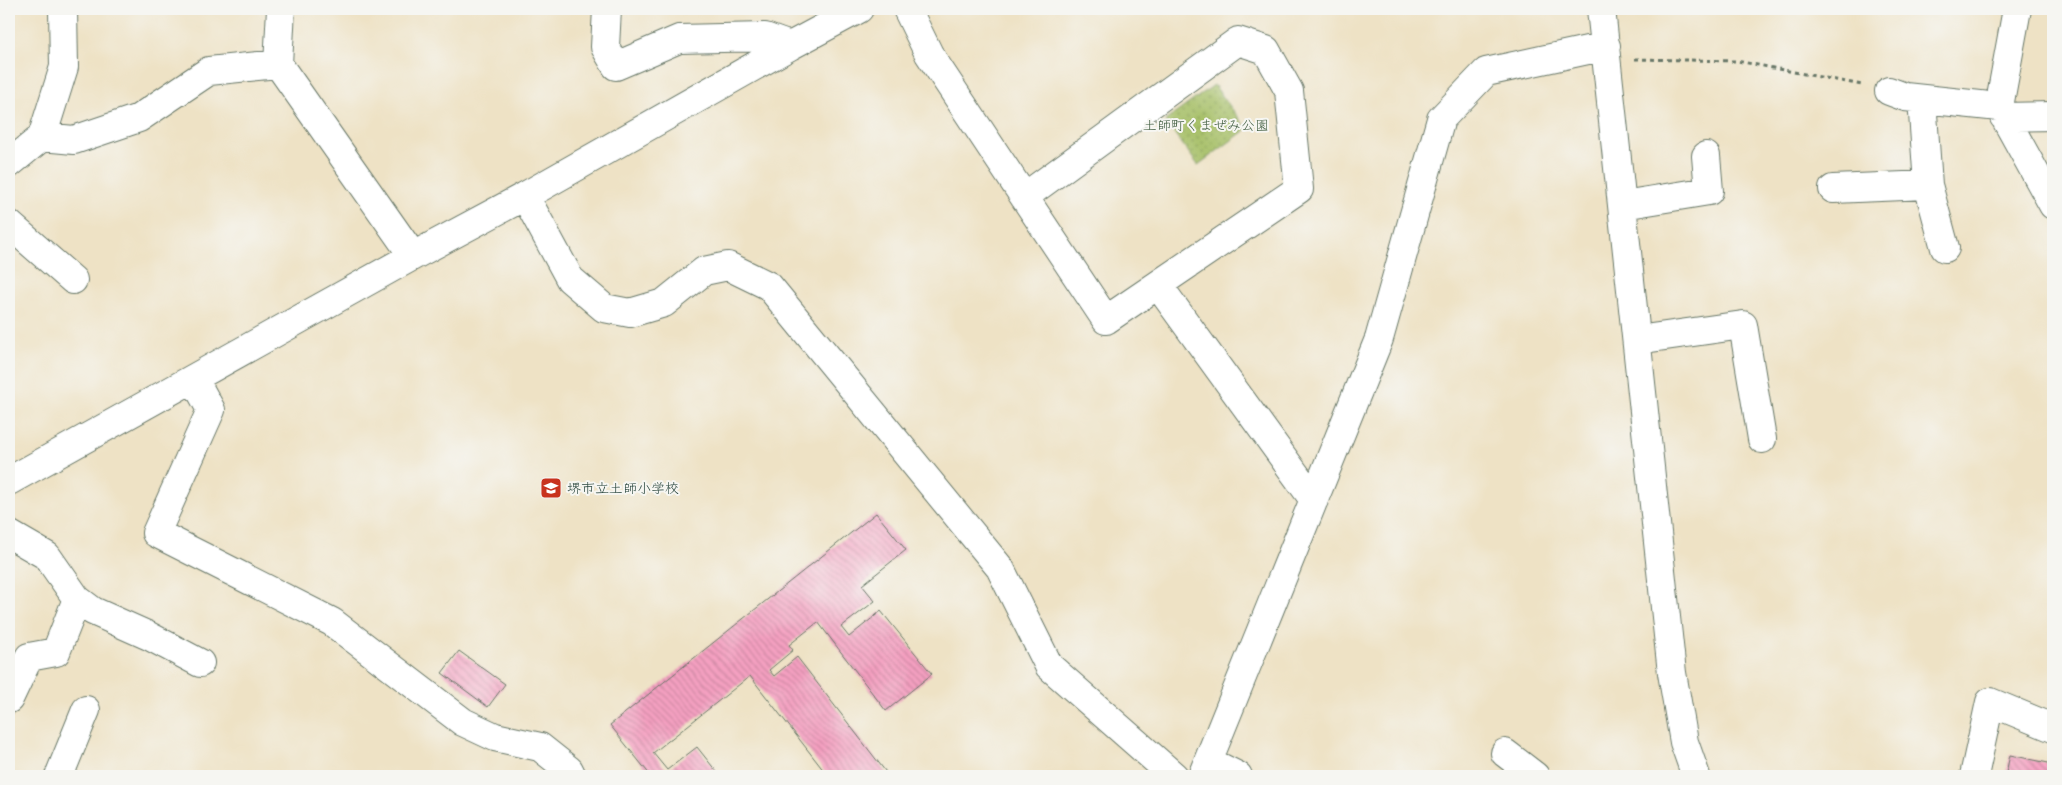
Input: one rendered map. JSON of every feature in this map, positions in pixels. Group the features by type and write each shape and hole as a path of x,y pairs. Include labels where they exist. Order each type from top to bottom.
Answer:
{"street":[{"path":"9,164 42,137 64,67 63,9"},
{"path":"281,9 278,64 413,256"},
{"path":"608,9 605,47 616,66 679,39 765,37 790,46"},
{"path":"9,481 859,9"},
{"path":"907,9 929,54 1024,197 1106,320 1299,189 1289,91 1266,50 1238,41 1024,197"},
{"path":"1601,9 1672,673 1684,742 1696,776"},
{"path":"2018,9 2002,112 2053,205"},
{"path":"1238,776 1205,769 1379,339 1441,119 1486,72 1607,52"},
{"path":"42,137 74,140 139,118 209,71 278,64"},
{"path":"1889,91 1905,97 2002,112 2053,116"},
{"path":"1922,99 1928,185 1945,248"},
{"path":"1623,205 1708,191 1706,156"},
{"path":"1833,190 1928,185"},
{"path":"525,196 570,279 604,308 630,313 664,303 704,271 728,266 769,286 1000,568 1049,666 1174,776"},
{"path":"9,224 73,280"},
{"path":"1158,285 1314,500"},
{"path":"1637,340 1743,325 1762,440"},
{"path":"194,379 210,410 156,533 332,622 464,722 495,737 540,746 569,770 572,776"},
{"path":"9,534 47,556 77,600 93,611 149,636 200,662"},
{"path":"9,700 29,657 56,652 77,600"},
{"path":"1974,776 1990,702 2053,728"},
{"path":"59,776 86,710"},
{"path":"1505,753 1535,776"}],"path":[{"path":"1607,52 1737,60 1889,91"}],"green space":[{"name":"土師町くまぜみ公園","path":"1214,85 1247,129 1198,165 1165,121"}],"building":[{"path":"876,513 906,550 862,585 875,601 841,627 849,637 881,611 932,674 886,711 818,622 789,645 793,650 769,670 774,676 797,657 889,776 828,776 750,676 653,753 667,770 697,747 720,776 651,776 610,725"},
{"path":"459,651 505,684 488,707 442,673"},
{"path":"2010,755 2053,764 2052,776 2022,776 2006,773"}],"place":[{"name":"堺市立土師小学校","path":"551,488"}]}
